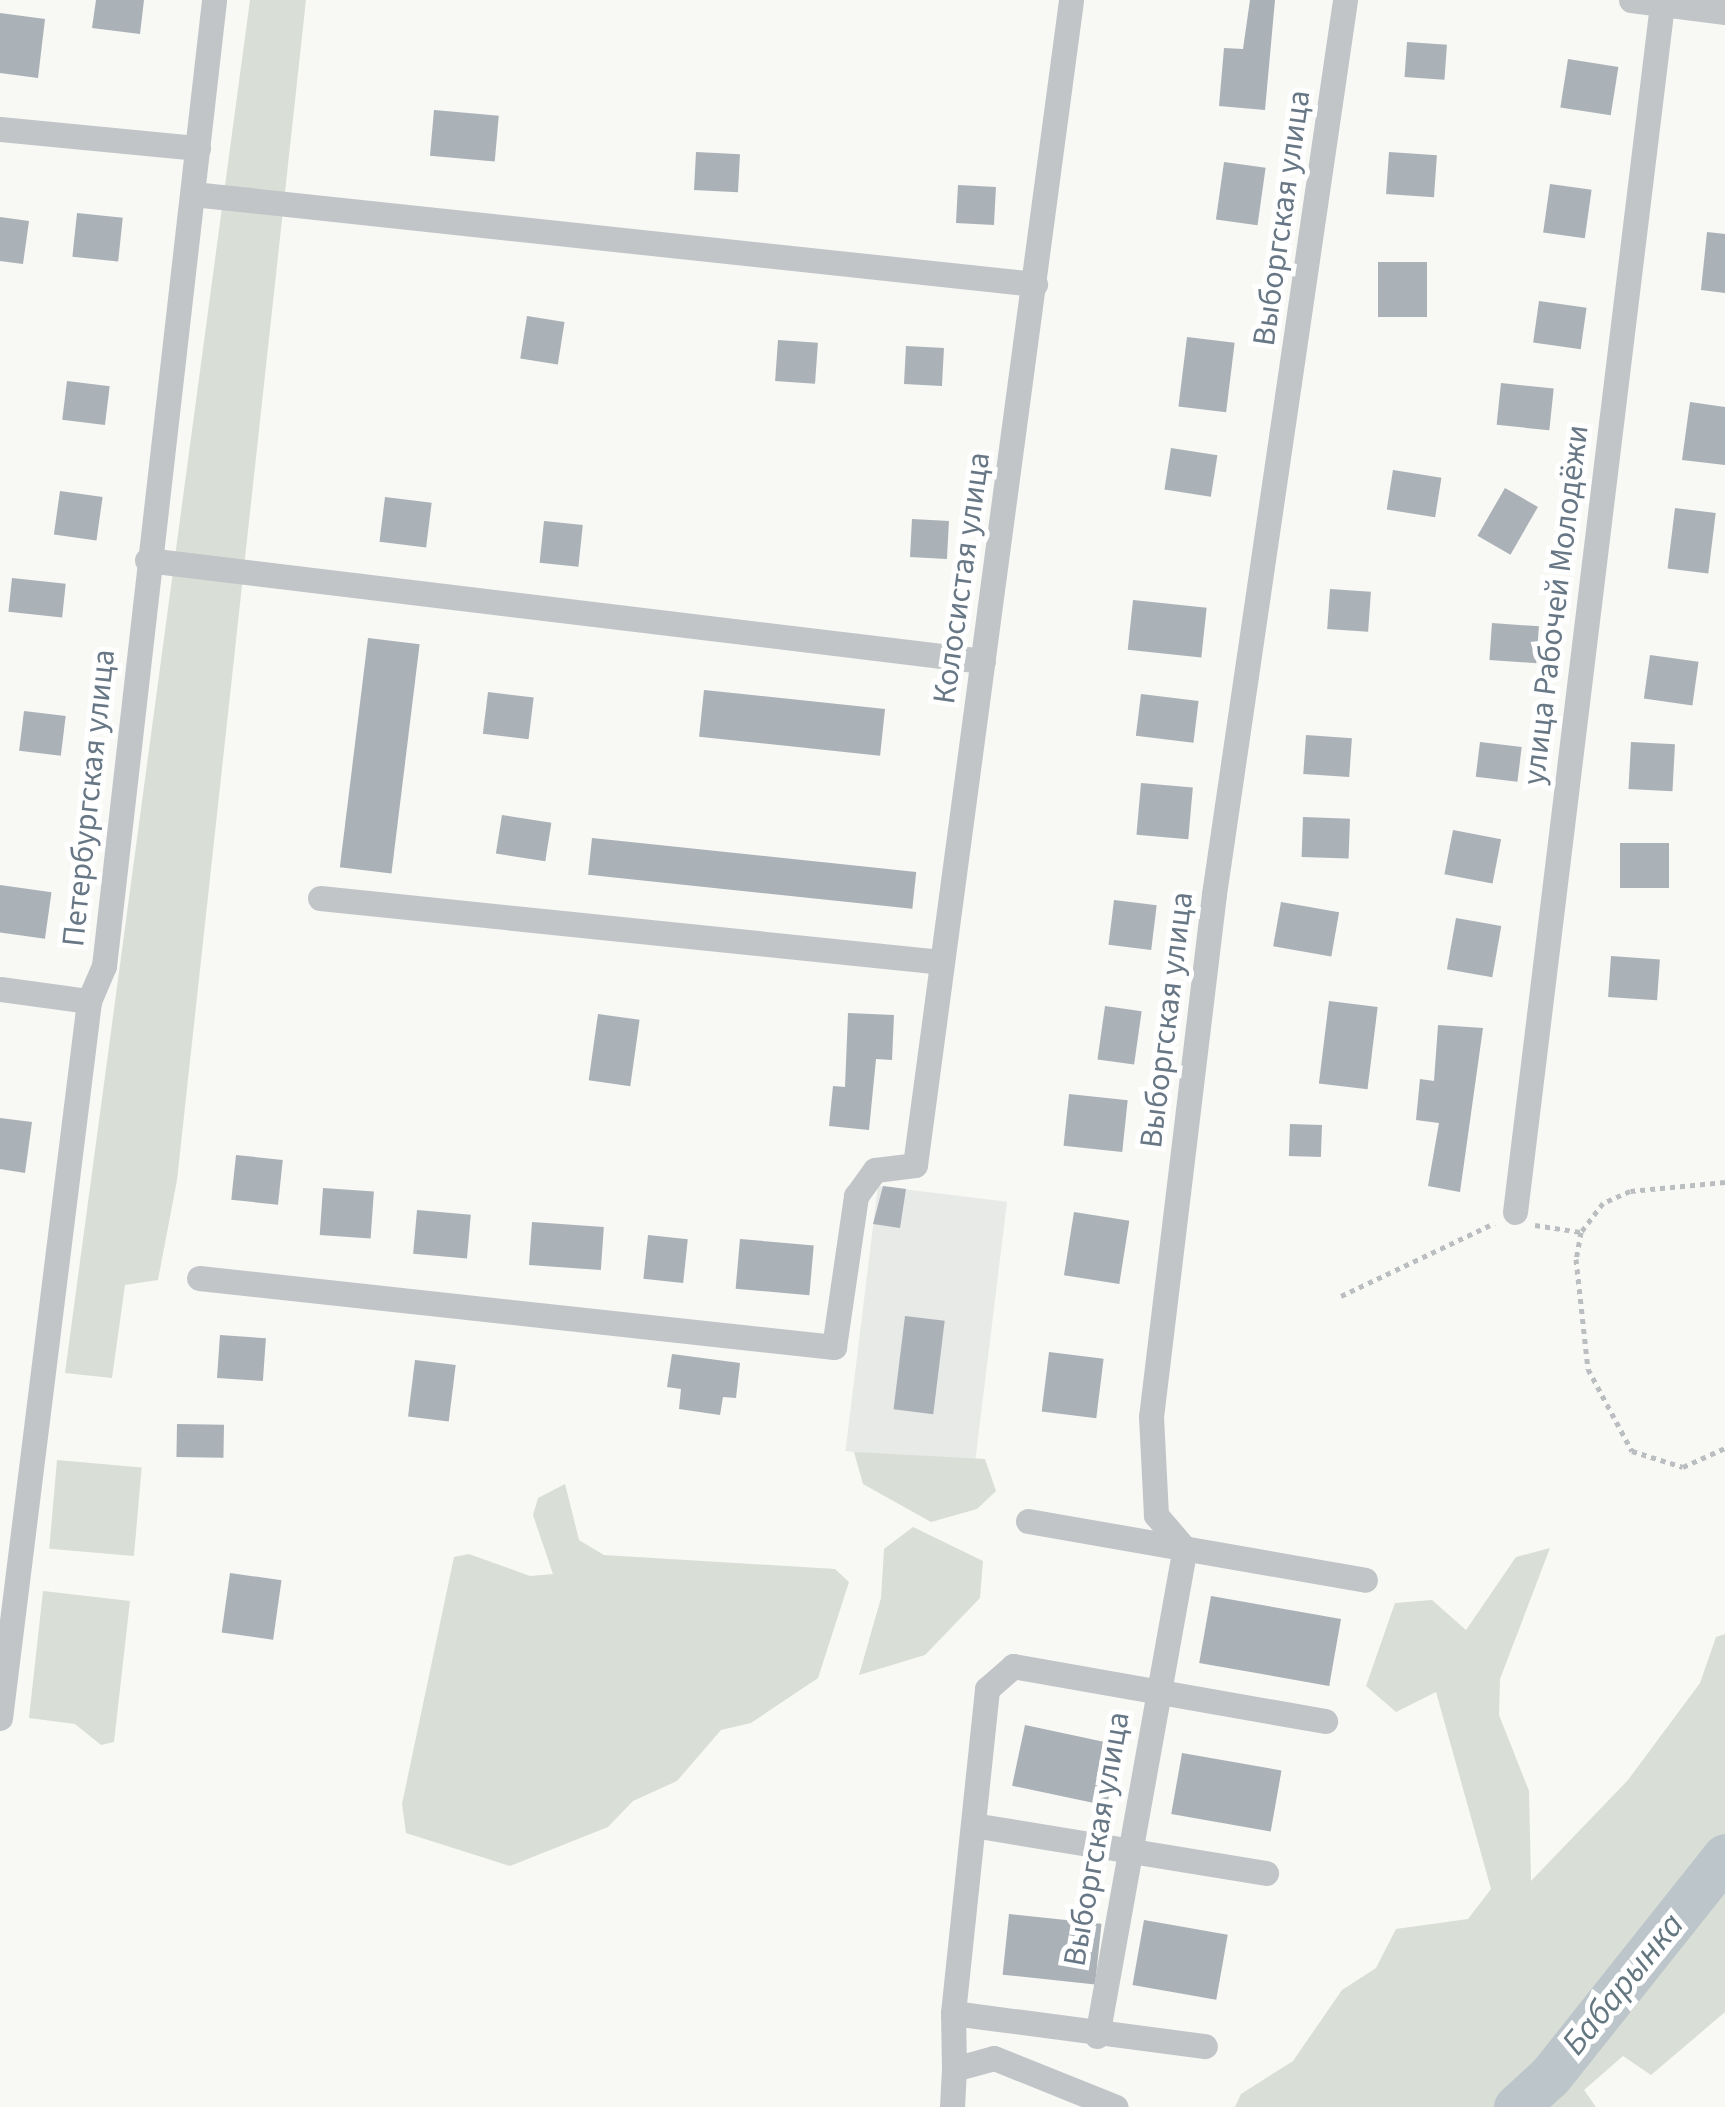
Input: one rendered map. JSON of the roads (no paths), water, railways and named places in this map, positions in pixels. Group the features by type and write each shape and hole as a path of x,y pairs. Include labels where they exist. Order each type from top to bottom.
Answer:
{"street":[{"name":"Петербургская улица","path":"0,1718 89,1001 104,966 147,560 214,0"},
{"name":"Колосистая улица","path":"198,1278 834,1347 856,1196 875,1170 915,1165 1071,0"},
{"name":"Выборгская улица","path":"1097,2036 1125,1855 1184,1549 1156,1516 1151,1417 1214,894 1345,0"},
{"path":"1631,0 1725,12"},
{"name":"улица Рабочей Молодёжи","path":"1515,1212 1662,5"},
{"path":"0,129 198,148"},
{"path":"193,194 1035,284"},
{"path":"147,560 984,661"},
{"path":"320,898 941,962"},
{"path":"0,989 89,1001"},
{"path":"1028,1522 1365,1580"},
{"path":"952,2107 953,2013 986,1689 1013,1666 1325,1721"},
{"path":"973,1824 1125,1855 1266,1873"},
{"path":"953,2013 1097,2036 1204,2046"},
{"path":"954,2069 994,2058 1116,2107"}],"waterway":[{"name":"Бабарынка","path":"1516,2107 1550,2076 1725,1856"}]}
